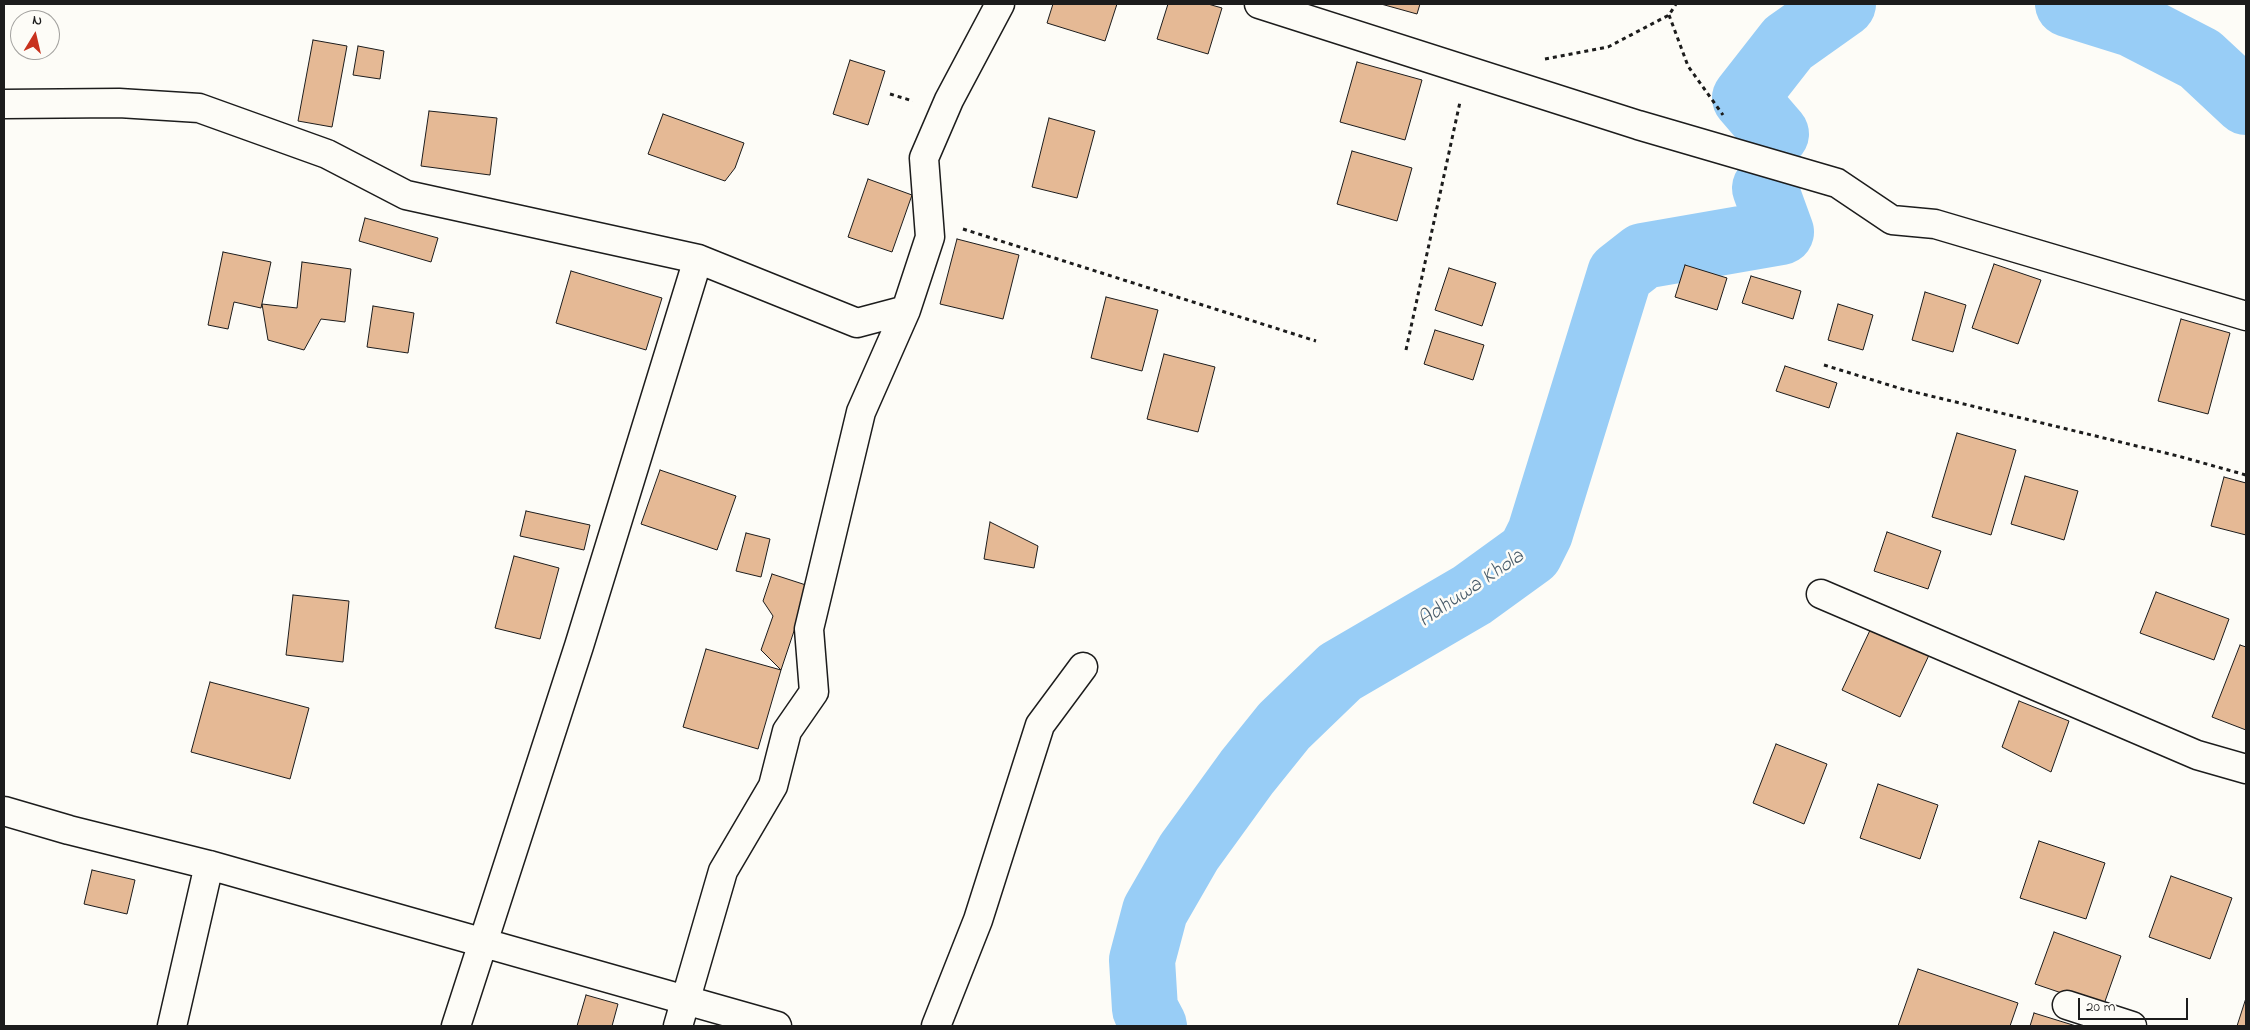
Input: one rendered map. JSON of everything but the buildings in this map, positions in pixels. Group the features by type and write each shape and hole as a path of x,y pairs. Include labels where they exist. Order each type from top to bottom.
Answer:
{"street":[{"path":"678,1026 723,871 773,786 787,732 814,692 809,629 861,412 906,310 930,236 924,158 949,100 1000,4"},
{"path":"1259,4 1638,126 1837,183 1892,220 1935,224 2246,316"},
{"path":"4,104 119,103 199,108 327,154 406,195 698,259 857,324 906,310"},
{"path":"456,1026 579,646 698,259"},
{"path":"1821,594 2197,755 2246,769"},
{"path":"936,1026 978,920 1040,725 1083,667"},
{"path":"4,811 69,830 209,865 777,1026"},
{"path":"172,1026 209,865"},
{"path":"2067,1005 2132,1026"}],"path":[{"path":"1540,60 1608,47 1669,15 1676,4"},
{"path":"1669,15 1688,66 1724,117"},
{"path":"1406,350 1467,72"},
{"path":"929,218 1316,341"},
{"path":"1824,365 1902,389 2169,454 2246,476"}],"waterway":[{"name":"Adhuwa Khola","path":"1776,134 1745,98 1788,43 1843,4"},
{"name":"Adhuwa Khola","path":"2068,4 2132,24 2200,59 2246,102"},
{"name":"Adhuwa Khola","path":"1154,1026 1145,1009 1142,960 1155,911 1189,852 1247,772 1284,726 1340,672 1472,595 1530,553 1540,533 1620,274 1643,256 1781,232 1765,188"}]}
